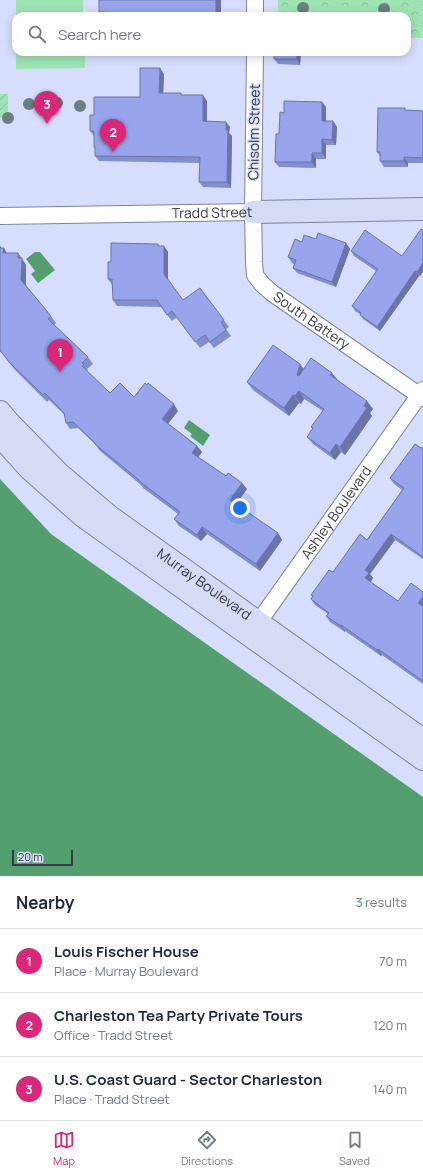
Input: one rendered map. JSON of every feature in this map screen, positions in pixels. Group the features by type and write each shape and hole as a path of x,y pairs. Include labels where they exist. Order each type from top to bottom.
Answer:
{"street":[{"path":"255,0 255,12"},
{"name":"Chisolm Street","path":"253,212 254,56"},
{"name":"Tradd Street","path":"0,216 423,209"},
{"name":"South Battery","path":"253,212 255,275 262,284 278,298 422,394"},
{"name":"Ashley Boulevard","path":"254,629 422,394"},
{"name":"Murray Boulevard","path":"0,412 59,474 89,500 423,759"},
{"name":"Murray Boulevard","path":"0,436 30,469 83,516 423,740"}],"green space":[{"path":"16,0 83,0 83,12 16,12"},
{"path":"278,0 423,0 423,38 411,38 411,12 278,12"},
{"path":"16,56 85,56 85,68 16,69"},
{"path":"0,94 8,94 8,118 0,118"}],"shaded area":[{"path":"35,252 40,252 55,270 38,283 31,274 35,271 26,259"},
{"path":"189,420 210,435 203,446 190,436 192,434 184,428"},
{"path":"0,479 51,534 423,797 423,876 0,876"}],"building":[{"path":"99,0 216,0 216,12 99,12"},
{"path":"274,56 297,56 297,59 274,59"},
{"path":"140,68 160,68 159,93 203,95 203,121 226,122 226,130 228,130 227,182 199,182 200,157 95,156 94,131 90,131 90,115 94,115 94,97 140,97"},
{"path":"284,101 322,102 322,121 333,121 332,140 322,139 322,153 312,153 312,162 275,162 276,134 279,134 280,112 284,113"},
{"path":"378,108 405,108 405,110 423,111 423,158 404,157 404,161 380,161 380,152 377,152"},
{"path":"421,229 423,230 423,263 417,272 415,271 377,327 360,315 361,313 352,306 378,269 351,251 365,230 402,256"},
{"path":"318,233 346,243 332,282 293,268 296,260 288,257 295,239 302,242 304,235 316,239"},
{"path":"111,243 158,244 158,246 164,246 164,274 183,300 200,288 224,320 221,322 226,330 210,342 205,335 195,342 172,311 167,315 157,300 113,300 112,279 108,279 108,262 111,262"},
{"path":"0,248 4,248 3,253 18,253 18,258 22,258 21,280 51,316 48,319 88,357 82,363 84,364 82,366 110,393 120,383 134,397 145,383 147,385 148,383 174,404 162,419 197,446 192,453 226,476 228,473 242,483 230,500 278,533 256,564 202,527 197,535 174,519 180,512 139,481 95,444 73,422 66,423 64,413 45,393 43,395 10,363 0,350"},
{"path":"273,345 300,364 297,375 299,376 311,358 332,373 330,375 367,401 364,406 367,408 340,447 336,444 330,453 307,437 313,428 311,427 324,409 299,391 295,396 293,395 284,408 247,382"},
{"path":"415,444 423,448 423,557 391,534 365,570 369,573 365,578 398,601 411,583 423,592 423,597 418,603 423,606 423,681 378,649 377,650 326,616 329,613 311,599 313,596 311,595 329,570 333,572 360,534 367,540 404,488 390,478"}],"place":[{"name":"U.S. Coast Guard - Sector Charleston","path":"47,124"},
{"name":"Charleston Tea Party Private Tours","path":"113,152"},
{"name":"Louis Fischer House","path":"60,372"}]}
